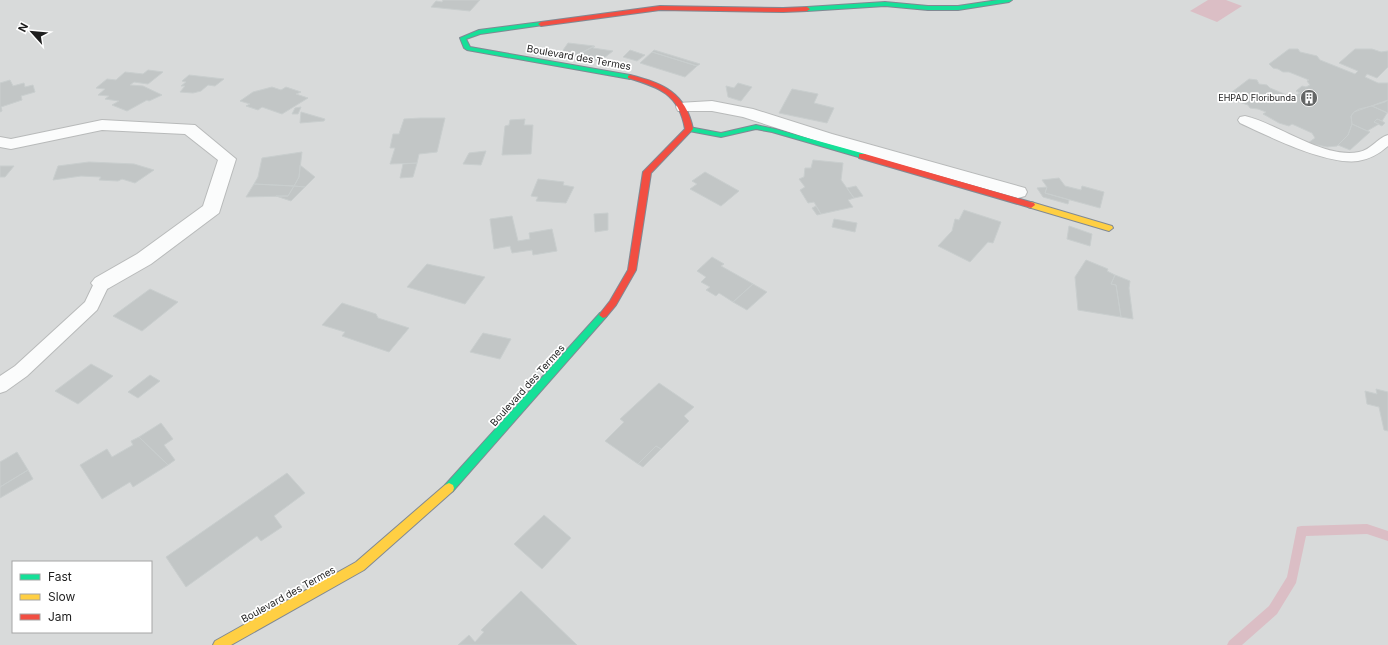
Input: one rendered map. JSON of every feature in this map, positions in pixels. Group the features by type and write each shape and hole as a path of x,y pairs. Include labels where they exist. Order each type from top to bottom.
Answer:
{"street":[{"name":"Boulevard des Termes","path":"684,107 680,101 660,88 625,75 466,48 463,38 486,31 660,8 783,10 885,4 928,8 958,8 1009,0"},
{"path":"1018,192 833,140 747,113 712,106 684,107 687,113 689,129 703,133 721,135 756,127 773,130 941,177 1109,228"},
{"path":"0,142 11,144 102,125 189,129 227,159 212,208 144,259 102,283"},
{"name":"Boulevard des Termes","path":"219,645 360,566 454,482 570,354 613,303 632,270 647,172 689,129"}],"lane":[{"path":"1245,120 1307,146 1331,153 1358,157 1370,154 1388,139"},
{"path":"0,386 21,371 91,306 102,283"}],"shaded area":[{"path":"0,0 1388,0 1388,645 0,645"},
{"path":"1208,0 1226,0 1242,6 1217,22 1190,11"}],"building":[{"path":"443,0 480,0 470,11 431,7 436,1 442,2"},
{"path":"568,43 594,46 575,56 561,53"},
{"path":"595,46 593,48 613,51 600,61 575,56"},
{"name":"EHPAD Floribunda","path":"1289,49 1298,49 1300,52 1317,56 1320,60 1355,74 1358,71 1339,63 1355,49 1372,49 1381,52 1388,51 1388,67 1377,78 1367,74 1365,77 1378,83 1388,83 1388,100 1354,112 1351,116 1352,124 1348,135 1337,146 1327,147 1308,143 1315,138 1312,133 1292,124 1289,126 1279,123 1263,114 1266,112 1250,108 1248,105 1230,99 1228,95 1249,79 1257,80 1259,84 1267,85 1270,88 1289,96 1300,93 1296,91 1302,86 1306,87 1310,85 1307,81 1309,80 1289,72 1283,72 1273,68 1269,64"},
{"path":"630,50 645,55 637,61 623,57"},
{"path":"654,50 700,64 697,66 652,52"},
{"path":"652,52 697,66 685,77 640,63"},
{"path":"148,70 163,72 148,84 134,82 130,85 143,86 162,95 149,101 147,100 127,111 112,105 119,101 105,99 109,96 98,95 105,89 96,88 107,79 116,80 125,72 143,74"},
{"path":"189,75 224,79 215,86 208,85 201,91 193,93 180,92 185,86 181,86 186,82 182,81"},
{"path":"10,80 13,86 24,83 25,87 33,85 35,92 21,96 22,100 1,107 2,111 0,112 0,83"},
{"path":"738,83 752,87 741,101 728,97 726,86 734,88"},
{"path":"272,87 281,90 286,87 301,92 296,94 308,98 282,114 262,107 258,110 246,106 250,104 240,101 253,92"},
{"path":"792,89 818,94 814,103 834,108 827,123 779,113"},
{"path":"1388,100 1388,113 1372,106 1385,102"},
{"path":"1372,106 1387,113 1382,121 1377,119 1374,122 1379,124 1367,131 1352,124 1351,116 1354,112 1359,109"},
{"path":"301,107 298,114 292,114 295,108"},
{"path":"301,112 325,119 324,121 300,123"},
{"path":"445,118 437,152 419,154 417,163 390,164 395,148 390,148 393,134 399,134 404,119"},
{"path":"525,119 524,125 533,125 531,154 502,155 505,126 509,125 510,120"},
{"path":"1377,119 1385,123 1382,126 1374,122"},
{"path":"1352,124 1370,132 1350,150 1338,145 1348,135"},
{"path":"486,151 481,165 463,164 469,153"},
{"path":"302,152 299,177 294,186 254,184 258,177 262,158"},
{"path":"813,160 843,163 841,180 854,198 848,200 853,207 821,214 814,202 808,203 800,190 805,187 799,179 804,177 805,168 811,168"},
{"path":"89,162 134,164 154,170 135,183 122,179 118,181 99,180 101,177 81,176 53,180 58,166"},
{"path":"417,163 413,177 400,178 403,164"},
{"path":"300,165 315,177 305,187 294,186 299,177"},
{"path":"0,166 14,166 5,177 0,177"},
{"path":"705,172 739,191 721,206 690,189 697,184 692,181"},
{"path":"1059,178 1065,186 1081,190 1082,186 1104,192 1100,208 1045,193 1047,187 1042,180"},
{"path":"538,179 564,182 563,185 574,187 566,203 536,201 538,197 531,196"},
{"path":"254,184 294,186 288,196 246,197"},
{"path":"294,186 305,187 291,201 276,196 288,196"},
{"path":"856,186 863,196 854,198 847,188"},
{"path":"1047,187 1045,193 1069,200 1068,204 1043,197 1037,188"},
{"path":"816,206 821,214 817,215 812,208"},
{"path":"964,210 1001,222 993,243 988,242 970,262 938,246 952,231 955,219 959,220"},
{"path":"608,213 608,230 595,232 594,214"},
{"path":"512,216 518,241 530,239 529,233 552,229 557,251 533,255 532,250 512,253 510,246 494,249 490,219"},
{"path":"834,219 857,223 855,232 832,227"},
{"path":"1069,226 1092,234 1090,246 1067,239"},
{"path":"712,257 724,264 721,266 753,284 733,302 719,293 716,296 706,290 710,287 701,282 706,277 697,271"},
{"path":"1086,260 1108,269 1107,271 1115,275 1111,284 1116,285 1121,317 1078,310 1075,277"},
{"path":"427,264 485,277 465,304 407,287"},
{"path":"1115,275 1130,281 1129,288 1133,319 1121,317 1116,285 1111,284"},
{"path":"753,284 767,292 747,310 733,302"},
{"path":"150,289 178,302 142,331 113,316"},
{"path":"342,303 376,314 378,318 409,328 389,352 342,336 345,332 322,325"},
{"path":"483,333 511,339 500,359 470,352"},
{"path":"91,364 113,376 78,404 55,391"},
{"path":"150,375 160,381 138,398 128,392"},
{"path":"659,383 694,407 684,416 689,421 661,449 656,446 638,464 605,441 624,422 620,419"},
{"path":"1376,389 1388,392 1388,431 1384,430 1379,407 1367,404 1365,391 1377,394"},
{"path":"161,423 173,439 164,445 175,460 168,465 139,437"},
{"path":"139,437 168,465 133,487 130,482 102,499 80,465 107,449 112,457 133,445 131,441"},
{"path":"656,446 661,449 643,467 638,464"},
{"path":"17,452 28,470 0,487 0,462"},
{"path":"28,470 33,479 0,498 0,487"},
{"path":"287,473 305,493 274,516 282,527 261,541 257,536 186,587 166,557"},
{"path":"544,515 571,538 542,569 514,544"},
{"path":"521,591 577,645 458,645 469,635 475,642 484,632 481,630"}],"waterway":[{"path":"1233,645 1273,610 1292,579 1301,531 1367,529 1388,536"}],"traffic: fast":[{"path":"807,9 885,4 928,8 958,8 1009,0"},
{"path":"541,24 479,32 463,38 467,48 630,77"},
{"path":"689,129 721,135 756,127 773,130 862,156"},
{"path":"449,488 603,315"}],"traffic: slow":[{"path":"1031,205 1109,228"},
{"path":"219,645 360,566 449,488"}],"traffic: jam":[{"path":"541,24 660,8 807,9"},
{"path":"603,315 613,303 632,270 647,172 689,129 687,117 683,108 670,93 661,88 630,77"},
{"path":"862,156 1031,205"}],"place":[{"name":"EHPAD Floribunda","path":"1309,98"}]}
